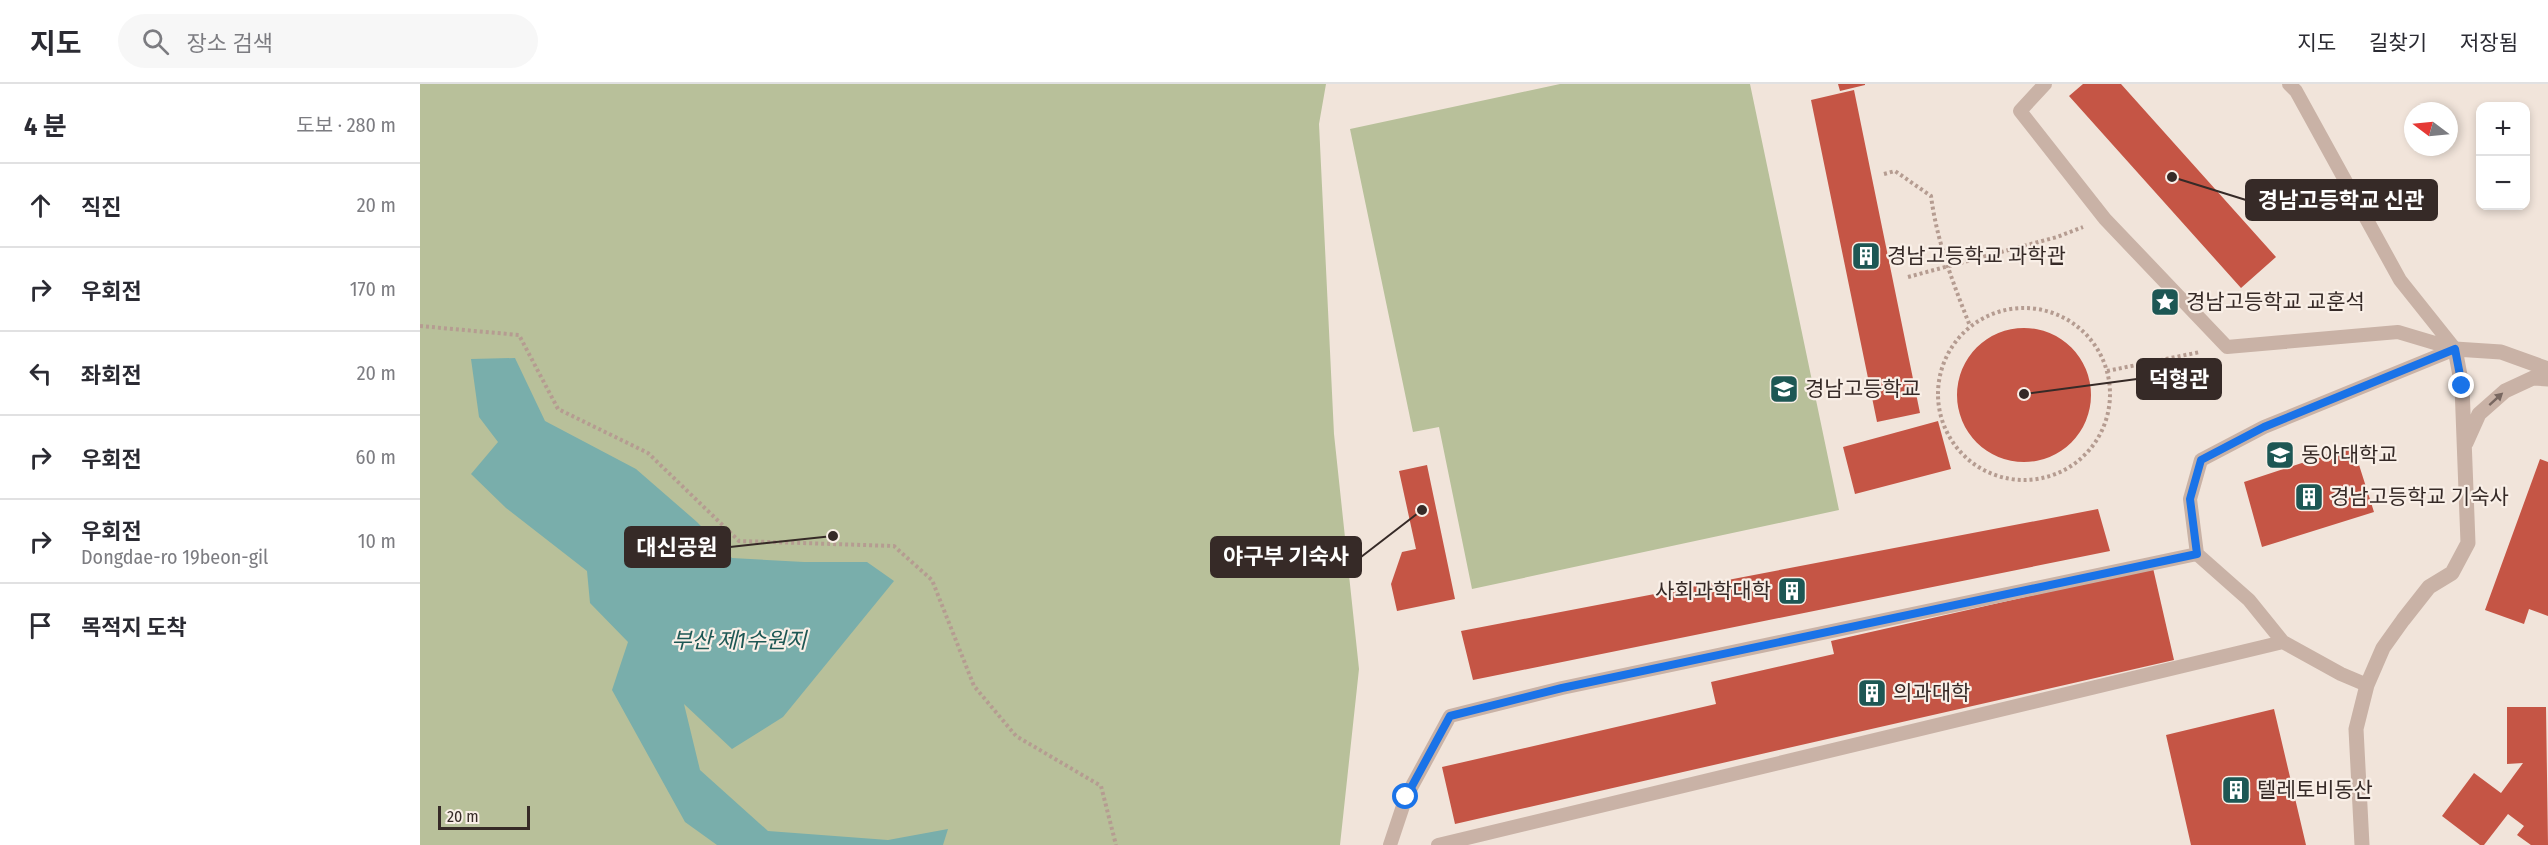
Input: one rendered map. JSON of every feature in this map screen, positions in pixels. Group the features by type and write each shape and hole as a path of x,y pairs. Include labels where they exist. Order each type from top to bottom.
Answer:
{"street":[{"path":"2362,845 2356,729 2367,685 2383,648 2429,587 2452,573 2468,543 2462,386 2455,349 2501,352 2548,369"},
{"path":"2465,445 2479,414 2505,391 2533,378 2548,379"}],"lane":[{"path":"2044,84 2020,111 2105,219 2227,347 2398,332 2455,349"},
{"path":"2289,84 2296,91 2400,280 2455,349"},
{"path":"2367,685 2341,674 2283,642 2249,600 2197,554 2190,499 2201,460 2264,427 2455,349"},
{"path":"1390,845 1406,797 1450,716 1574,686 2197,554"},
{"path":"1438,845 2283,642"}],"path":[{"path":"1884,174 1895,171 1931,196 1935,224 1947,268 1970,326"},
{"path":"1908,277 2057,237 2105,219"},
{"path":"2011,307 2039,308 2066,317 2087,334 2101,354 2107,371 2110,400 2105,423 2094,444 2078,461 2058,473 2035,480 2012,480 1988,473 1965,458 1948,436 1938,410 1937,382 1946,355 1962,332 1984,316 2011,307"},
{"path":"420,326 519,335 558,409 648,453 739,541 894,546 932,580 974,686 1016,736 1101,786 1116,845"},
{"path":"2107,371 2227,347"}],"green space":[{"path":"420,84 1326,84 1319,124 1334,434 1359,669 1340,845 420,845"},
{"path":"1560,84 1750,84 1839,510 1472,589 1439,427 1413,432 1350,129"}],"water":[{"name":"부산 제1수원지","path":"515,358 545,421 636,469 697,522 732,558 804,562 867,562 894,581 783,717 732,749 684,704 700,770 768,831 888,840 948,829 943,845 717,845 685,822 612,690 628,642 590,603 587,571 506,508 471,474 498,442 479,417 471,359"}],"building":[{"path":"1838,84 1865,84 1865,85 1840,91"},
{"path":"2083,84 2121,84 2276,257 2241,288 2069,96"},
{"name":"경남고등학교 과학관","path":"1854,90 1920,413 1877,422 1811,100"},
{"path":"2024,328 2050,333 2072,347 2086,369 2091,395 2086,421 2072,443 2050,457 2024,462 1998,457 1976,443 1962,421 1957,395 1962,369 1976,347 1998,333"},
{"path":"1938,421 1951,469 1855,494 1843,447"},
{"name":"경남고등학교 기숙사","path":"2353,446 2374,512 2262,547 2244,482"},
{"path":"2540,459 2548,462 2548,616 2529,609 2524,624 2485,610"},
{"path":"1427,465 1455,599 1397,611 1391,584 1402,552 1416,549 1399,471"},
{"name":"사회과학대학","path":"2098,509 2110,551 1473,680 1461,631"},
{"name":"의과대학","path":"2153,568 2174,660 1455,824 1442,767 1716,704 1711,682 1834,654 1831,641"},
{"path":"2507,707 2546,707 2548,845 2531,845 2517,835 2524,826 2508,814 2484,845 2480,845 2442,816 2474,773 2501,793 2523,763 2507,764"},
{"name":"텔레토비동산","path":"2274,709 2306,845 2191,845 2166,735"}],"place":[{"name":"경남고등학교 신관","path":"2172,177"},
{"name":"경남고등학교 과학관","path":"1866,256"},
{"name":"경남고등학교 교훈석","path":"2165,302"},
{"name":"경남고등학교","path":"1784,389"},
{"name":"덕형관","path":"2024,394"},
{"name":"동아대학교","path":"2280,455"},
{"name":"경남고등학교 기숙사","path":"2309,497"},
{"name":"야구부 기숙사","path":"1422,510"},
{"name":"대신공원","path":"833,536"},
{"name":"사회과학대학","path":"1792,591"},
{"name":"의과대학","path":"1872,693"},
{"name":"텔레토비동산","path":"2236,790"}],"route":[{"path":"1406,797 1450,716 1562,688 2197,554 2190,499 2201,460 2264,427 2455,349 2462,386"}]}
